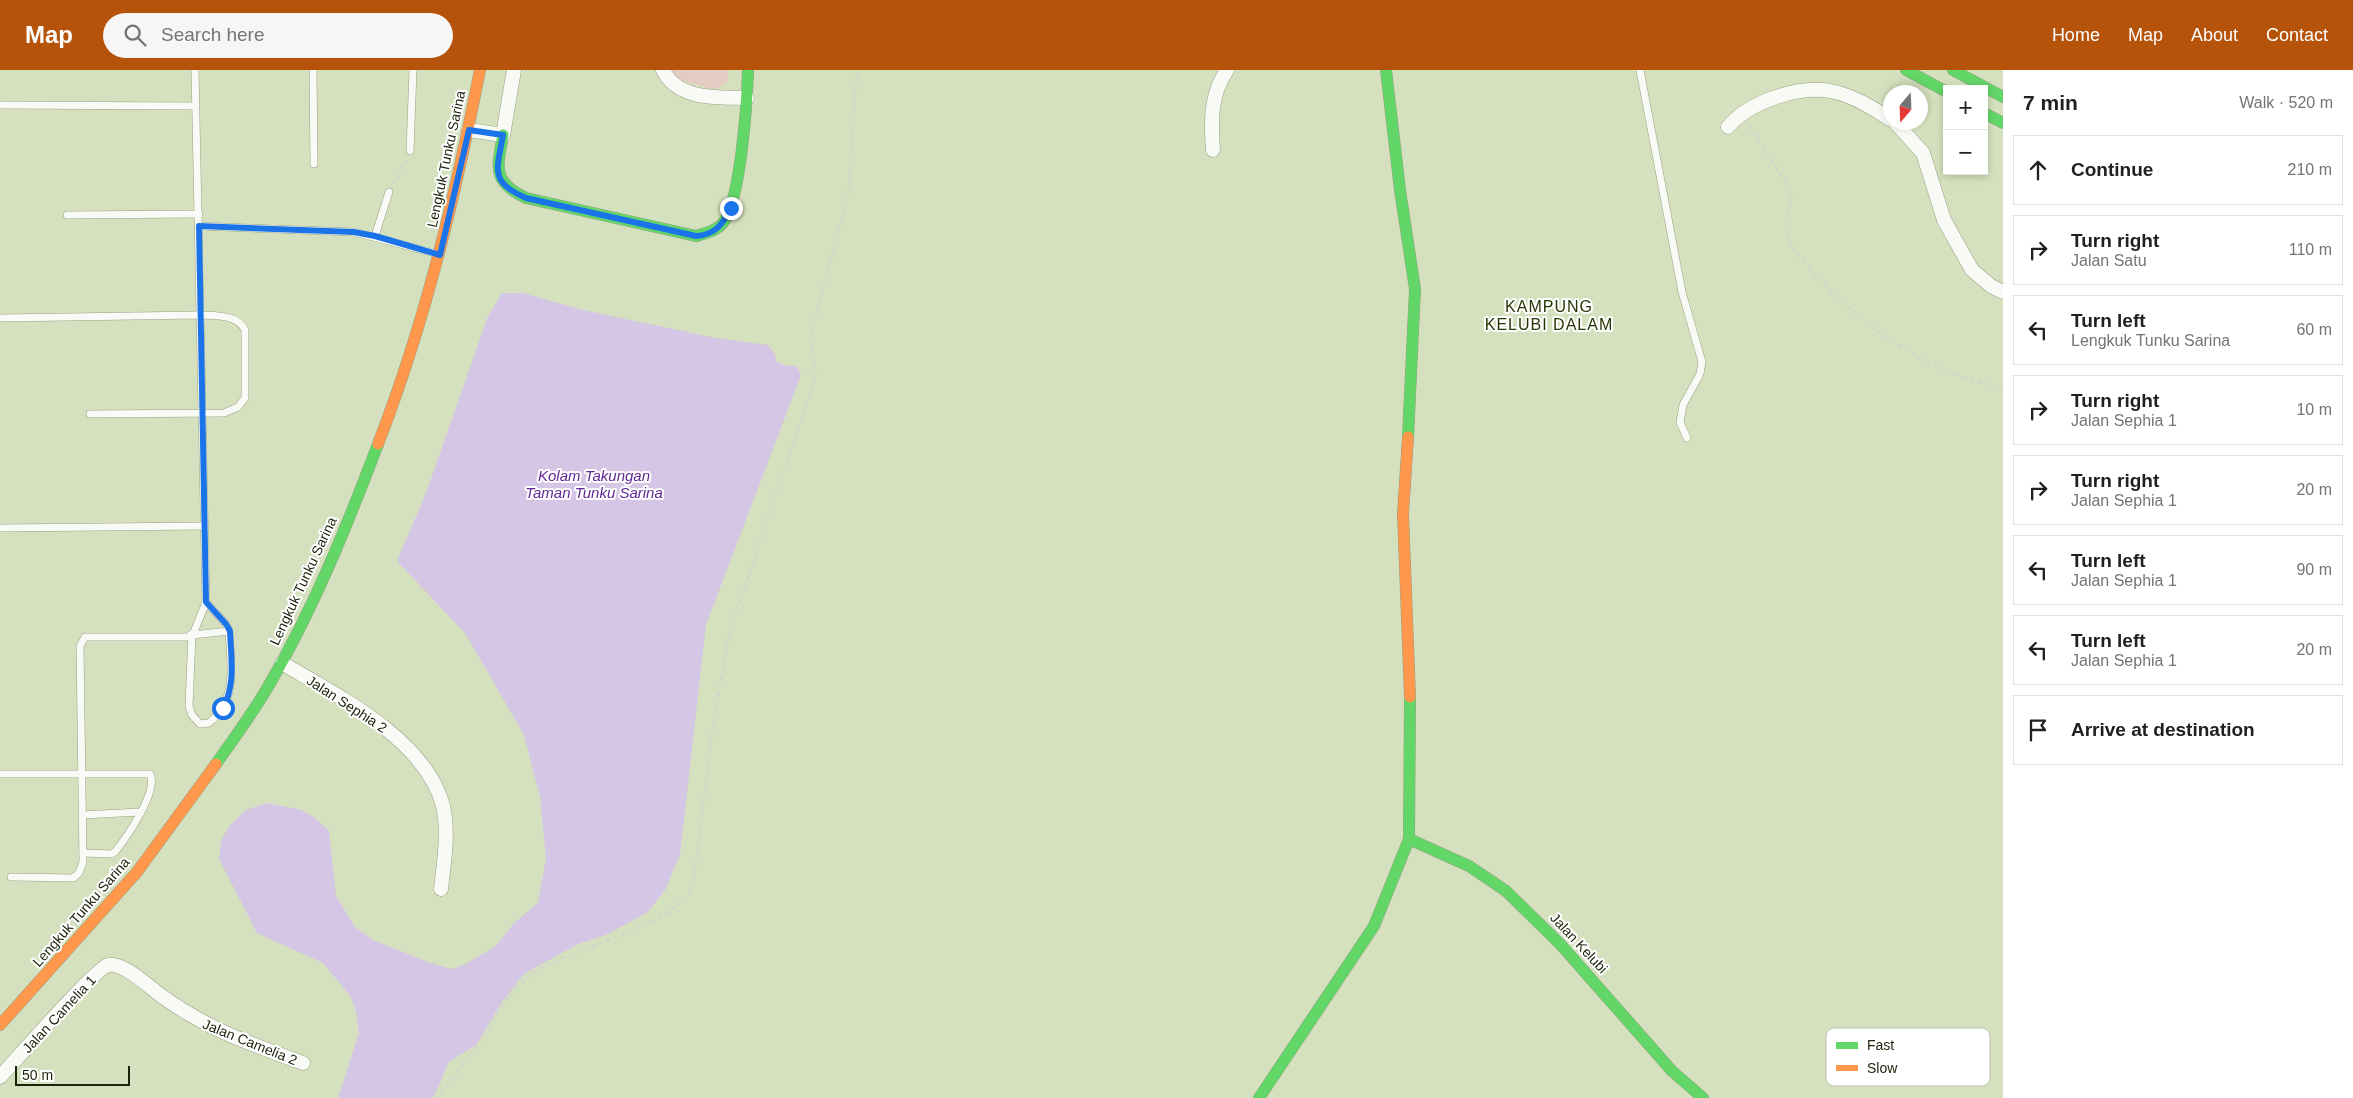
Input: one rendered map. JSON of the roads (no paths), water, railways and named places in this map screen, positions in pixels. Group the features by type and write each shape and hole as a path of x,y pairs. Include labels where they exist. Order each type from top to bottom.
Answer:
{"street":[{"name":"Lengkuk Tunku Sarina","path":"2,1018 86,931 155,849 242,726 282,663 323,576 382,436 418,333 440,255 469,130 480,70"},
{"path":"514,70 498,163 501,184 513,193 526,198 680,233 703,235 718,228 731,208 741,160 748,70"},
{"path":"663,70 678,86 693,94 747,98"},
{"path":"1213,150 1212,105 1215,91 1227,70"},
{"path":"1266,1095 1374,926 1409,838 1412,754 1403,514 1415,325 1415,289 1400,190 1386,70"},
{"path":"1906,70 1943,90"},
{"path":"1953,70 2003,97"},
{"path":"1728,127 1741,114 1770,99 1818,91 1833,91 1848,96 1883,115"},
{"path":"1988,115 2003,123"},
{"path":"469,130 503,135"},
{"path":"1902,130 1923,153 1944,220 1969,264 1991,286 2003,292"},
{"name":"Jalan Sephia 2","path":"282,663 383,726 397,737 422,767 438,794 445,816 445,852 441,889"},
{"name":"Jalan Kelubi","path":"1409,838 1469,866 1506,890 1561,945 1672,1071 1703,1098"},
{"name":"Jalan Camelia 1","path":"0,1077 102,968 109,965 124,968"},
{"name":"Jalan Camelia 2","path":"124,968 179,1009 216,1030 304,1063"}],"lane":[{"path":"196,70 195,106 199,214 206,602 192,635 190,711 195,720 204,725 214,719 228,697 232,681 230,631 206,602"},
{"path":"313,70 314,164"},
{"path":"410,151 413,70"},
{"path":"1640,70 1682,292 1702,362 1700,374 1682,405 1680,422 1687,438"},
{"path":"0,105 195,106"},
{"path":"375,236 389,192"},
{"path":"67,215 199,214"},
{"path":"199,226 346,231 375,236 440,255"},
{"path":"0,318 200,315 233,319 242,325 245,330 245,398 238,407 224,414 90,414"},
{"path":"0,528 204,526"},
{"path":"11,876 73,878 79,873 83,853 80,646 85,637 182,638 192,635 230,631"},
{"path":"0,774 150,774 152,781 141,812 115,852 112,854 83,853"},
{"path":"82,815 141,812"}],"water":[{"name":"Kolam Takungan Taman Tunku Sarina","path":"502,293 523,293 583,310 716,338 768,345 775,354 776,361 786,366 796,365 801,375 706,625 680,855 665,890 648,912 606,935 578,944 524,974 502,1002 476,1045 449,1062 435,1094 430,1098 338,1098 359,1033 356,1012 351,997 323,963 257,933 219,859 221,840 231,824 246,810 267,803 302,810 315,818 329,831 336,896 355,927 373,940 451,969 464,965 496,946 514,923 538,903 546,858 540,797 524,735 465,633 397,561 426,493 488,316"}],"district":[{"name":"KAMPUNG KELUBI DALAM","path":"1549,315"}]}
